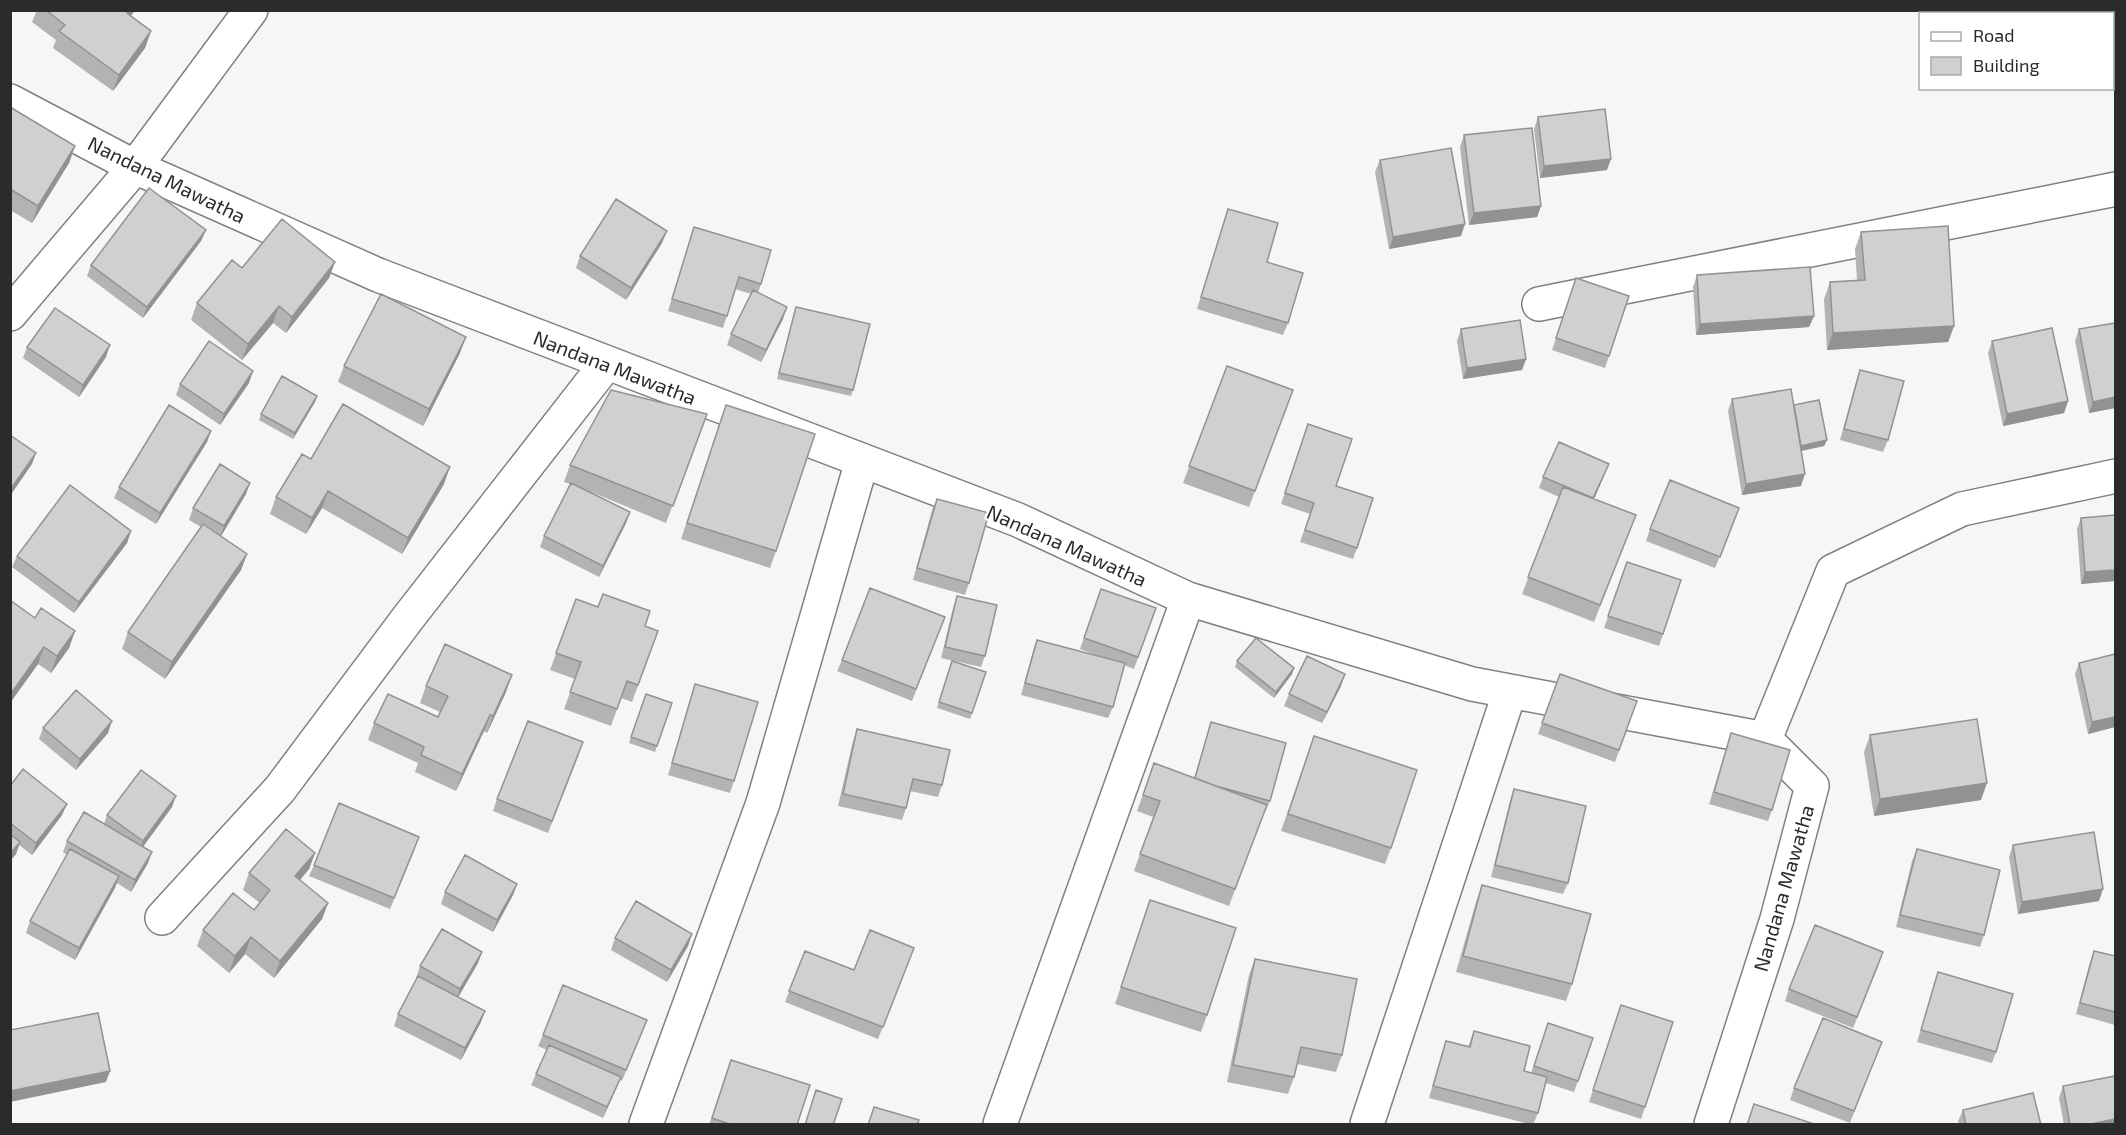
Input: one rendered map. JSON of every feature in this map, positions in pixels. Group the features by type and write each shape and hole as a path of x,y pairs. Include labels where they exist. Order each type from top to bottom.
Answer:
{"street":[{"path":"10,314 135,167 251,10"},
{"name":"Nandana Mawatha","path":"10,101 135,167 378,276 1018,520 1188,599 1472,684 1765,739 1812,786 1777,919 1711,1125"},
{"path":"1539,304 2115,189"},
{"path":"162,918 280,789 408,618 606,363"},
{"path":"646,1125 764,803 862,461"},
{"path":"1765,739 1833,571 1962,508 2115,476"},
{"path":"1000,1125 1188,599"},
{"path":"1367,1125 1510,691"}],"building":[{"path":"46,10 129,10 127,13 151,31 119,75 59,31 65,25"},
{"path":"10,107 75,146 38,206 10,189"},
{"path":"1605,109 1611,159 1544,166 1538,117"},
{"path":"1532,128 1541,206 1474,213 1464,135"},
{"path":"1451,148 1465,224 1393,237 1380,160"},
{"path":"149,188 206,230 147,307 91,265"},
{"path":"616,199 667,231 631,288 580,256"},
{"path":"1228,209 1278,223 1267,262 1303,273 1288,323 1201,297"},
{"path":"282,219 335,262 292,317 279,306 248,344 197,303 232,260 242,268"},
{"path":"1948,226 1954,326 1833,333 1830,282 1865,280 1861,232"},
{"path":"694,227 771,250 761,284 739,277 727,316 672,299"},
{"path":"1810,267 1814,316 1700,324 1697,275"},
{"path":"1576,278 1629,296 1609,356 1556,338"},
{"path":"753,290 787,307 766,350 731,334"},
{"path":"381,294 466,337 429,409 344,366"},
{"path":"796,307 870,324 853,390 779,373"},
{"path":"55,308 110,345 83,385 27,347"},
{"path":"1520,320 1526,359 1467,368 1461,329"},
{"path":"2115,323 2115,397 2093,402 2079,329"},
{"path":"2052,328 2068,401 2007,414 1992,341"},
{"path":"209,341 253,371 224,414 180,384"},
{"path":"1227,366 1293,390 1255,491 1189,466"},
{"path":"1860,370 1904,381 1888,440 1844,429"},
{"path":"282,376 317,396 295,433 261,414"},
{"path":"1791,389 1805,474 1746,484 1732,399"},
{"path":"611,390 707,414 673,506 570,465"},
{"path":"1819,400 1827,440 1801,446 1794,405"},
{"path":"343,404 450,467 408,538 328,491 312,518 276,497 302,454 311,459"},
{"path":"169,405 211,431 160,513 119,487"},
{"path":"726,405 815,434 776,551 687,523"},
{"path":"1308,424 1352,439 1336,486 1373,498 1357,548 1305,530 1314,503 1285,493"},
{"path":"10,435 36,453 10,490"},
{"path":"1559,442 1609,464 1593,498 1543,477"},
{"path":"220,464 250,483 224,526 193,508"},
{"path":"1670,480 1739,508 1720,557 1650,529"},
{"path":"571,483 630,512 603,566 544,536"},
{"path":"70,485 131,531 79,602 17,556"},
{"path":"1563,487 1636,515 1600,605 1528,577"},
{"path":"937,499 989,513 969,583 917,568"},
{"path":"2115,515 2115,570 2085,572 2081,518"},
{"path":"203,524 247,554 172,662 128,632"},
{"path":"1627,562 1681,580 1663,634 1608,616"},
{"path":"870,588 945,617 916,689 842,660"},
{"path":"1101,589 1156,608 1138,657 1084,638"},
{"path":"603,594 650,611 645,626 658,631 638,685 627,681 617,709 570,692 581,662 556,653 576,599 598,607"},
{"path":"957,596 997,605 985,656 945,647"},
{"path":"10,600 35,618 41,608 75,631 57,656 44,647 10,695"},
{"path":"1256,638 1294,668 1276,692 1237,661"},
{"path":"1037,640 1125,663 1113,707 1025,683"},
{"path":"445,644 512,675 462,774 421,755 424,747 374,723 388,694 438,717 448,696 426,686"},
{"path":"2115,654 2115,717 2092,722 2079,663"},
{"path":"1307,656 1345,674 1327,712 1289,694"},
{"path":"952,661 986,672 972,713 939,702"},
{"path":"1560,674 1637,701 1619,750 1542,723"},
{"path":"695,684 758,702 734,781 672,763"},
{"path":"76,690 112,721 80,759 43,728"},
{"path":"646,694 672,703 657,746 631,737"},
{"path":"1977,719 1987,783 1880,799 1870,735"},
{"path":"528,721 583,742 552,821 497,799"},
{"path":"1211,722 1286,743 1270,801 1195,778"},
{"path":"857,729 950,750 942,785 913,779 906,808 843,794"},
{"path":"1731,733 1790,750 1772,810 1714,792"},
{"path":"1314,736 1417,770 1391,848 1288,814"},
{"path":"1154,763 1267,805 1235,889 1140,854 1160,801 1143,795"},
{"path":"23,769 67,804 36,843 10,823 10,786"},
{"path":"141,770 176,796 143,841 107,815"},
{"path":"1514,789 1586,806 1568,883 1495,865"},
{"path":"339,803 419,837 394,898 314,865"},
{"path":"84,812 152,852 135,880 67,841"},
{"path":"286,829 315,853 295,876 328,903 280,961 251,937 235,956 203,930 233,893 254,910 270,890 249,873"},
{"path":"2094,832 2103,889 2022,902 2013,845"},
{"path":"10,834 20,842 10,854"},
{"path":"70,849 119,876 79,948 30,921"},
{"path":"1917,849 2000,870 1984,935 1900,915"},
{"path":"465,855 517,884 497,920 445,892"},
{"path":"1482,885 1591,914 1572,984 1463,956"},
{"path":"1150,900 1236,928 1207,1015 1121,987"},
{"path":"636,901 692,934 671,970 615,938"},
{"path":"1815,925 1883,952 1857,1017 1789,989"},
{"path":"442,929 482,952 460,989 420,966"},
{"path":"870,930 914,948 883,1027 789,991 805,951 854,970"},
{"path":"2094,951 2115,956 2115,1012 2080,1003"},
{"path":"1255,959 1357,979 1342,1055 1301,1047 1294,1077 1233,1065"},
{"path":"1938,972 2013,994 1996,1052 1921,1030"},
{"path":"418,976 485,1011 465,1048 398,1014"},
{"path":"563,985 647,1020 626,1070 543,1035"},
{"path":"1621,1005 1673,1022 1645,1107 1593,1090"},
{"path":"98,1013 110,1071 10,1091 10,1030"},
{"path":"1823,1018 1882,1042 1854,1111 1794,1088"},
{"path":"1548,1023 1593,1038 1578,1081 1534,1066"},
{"path":"1474,1031 1530,1046 1524,1071 1547,1077 1538,1113 1433,1086 1446,1041 1470,1047"},
{"path":"549,1045 621,1077 607,1107 536,1074"},
{"path":"731,1060 810,1085 797,1125 732,1125 712,1118"},
{"path":"2115,1076 2115,1119 2086,1125 2070,1125 2063,1086"},
{"path":"816,1090 842,1099 833,1125 805,1125"},
{"path":"2033,1093 2041,1125 1966,1125 1963,1110"},
{"path":"1754,1104 1817,1125 1747,1125"},
{"path":"874,1107 919,1120 917,1125 868,1125"}]}
